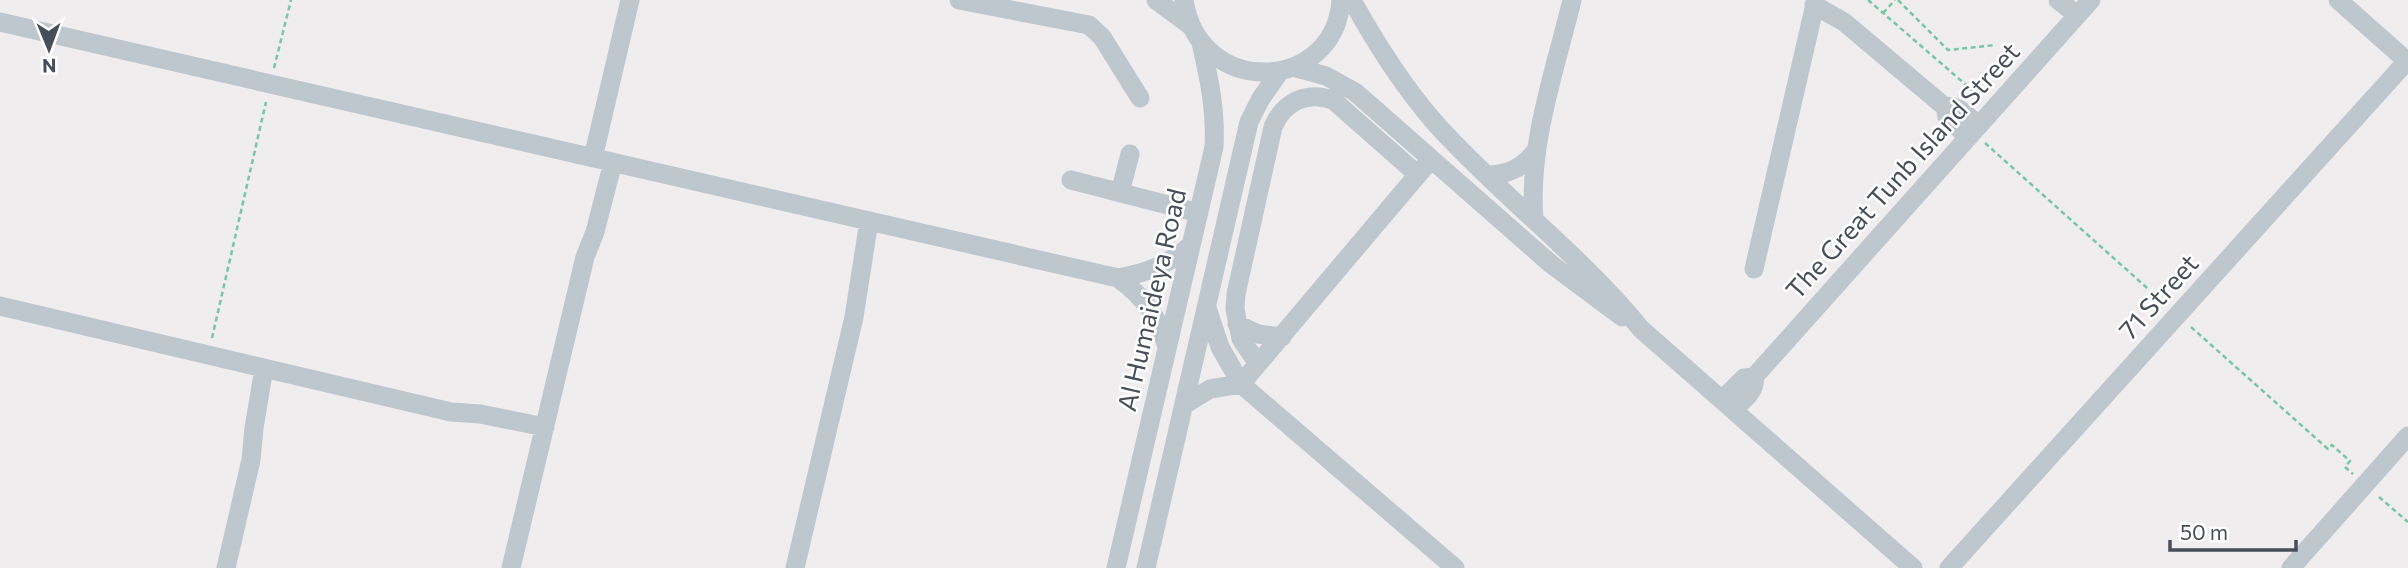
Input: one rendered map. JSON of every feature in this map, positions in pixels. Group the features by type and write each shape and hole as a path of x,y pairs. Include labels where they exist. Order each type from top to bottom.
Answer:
{"street":[{"path":"511,568 585,257 595,232 602,160 630,0"},
{"path":"959,0 1017,5 1089,25 1097,30 1140,98"},
{"path":"1156,0 1196,34 1219,60 1242,70 1267,72 1286,69 1326,76 1356,92 1424,167"},
{"name":"Al Humaideya Road","path":"1116,568 1214,147 1214,97 1184,0"},
{"name":"Al Humaideya Road","path":"1146,568 1248,122 1260,100 1286,69 1305,60 1325,42 1338,18 1341,0"},
{"path":"1352,0 1382,52 1417,101 1486,175 1613,296 1641,329"},
{"path":"1534,219 1536,150 1572,0"},
{"path":"2058,0 2084,5"},
{"path":"2338,0 2407,61"},
{"path":"1754,269 1815,3 1844,22 1945,107 1955,107 1973,132"},
{"name":"The Great Tunb Island Street","path":"1727,405 1744,378 1754,377 2084,5"},
{"path":"0,22 1118,278 1136,291 1150,307 1161,326 1167,347"},
{"name":"71 Street","path":"1950,568 2407,61"},
{"path":"1258,364 1249,352 1237,324 1236,294 1273,127 1282,110 1297,100 1315,96 1333,100 1572,282 1641,329 1913,568"},
{"path":"1486,175 1509,172 1529,160 1536,150"},
{"path":"1121,193 1130,154"},
{"path":"1184,405 1210,389 1241,384 1424,167"},
{"path":"1071,180 1199,213"},
{"path":"1231,199 1249,234"},
{"path":"795,568 876,223"},
{"path":"1118,278 1157,268 1175,259 1190,246"},
{"path":"0,306 451,412 480,414 543,433"},
{"path":"1206,307 1220,347 1241,384 1455,568"},
{"path":"1237,324 1258,334 1282,337"},
{"path":"226,568 251,460 260,440 272,370"},
{"path":"2291,568 2408,436"}],"path":[{"path":"208,355 290,0"},
{"path":"1868,0 1993,109"},
{"path":"1883,13 1897,0 1948,50 1996,45"},
{"path":"1973,132 2328,449 2332,445 2350,461 2345,467 2408,522"}]}
